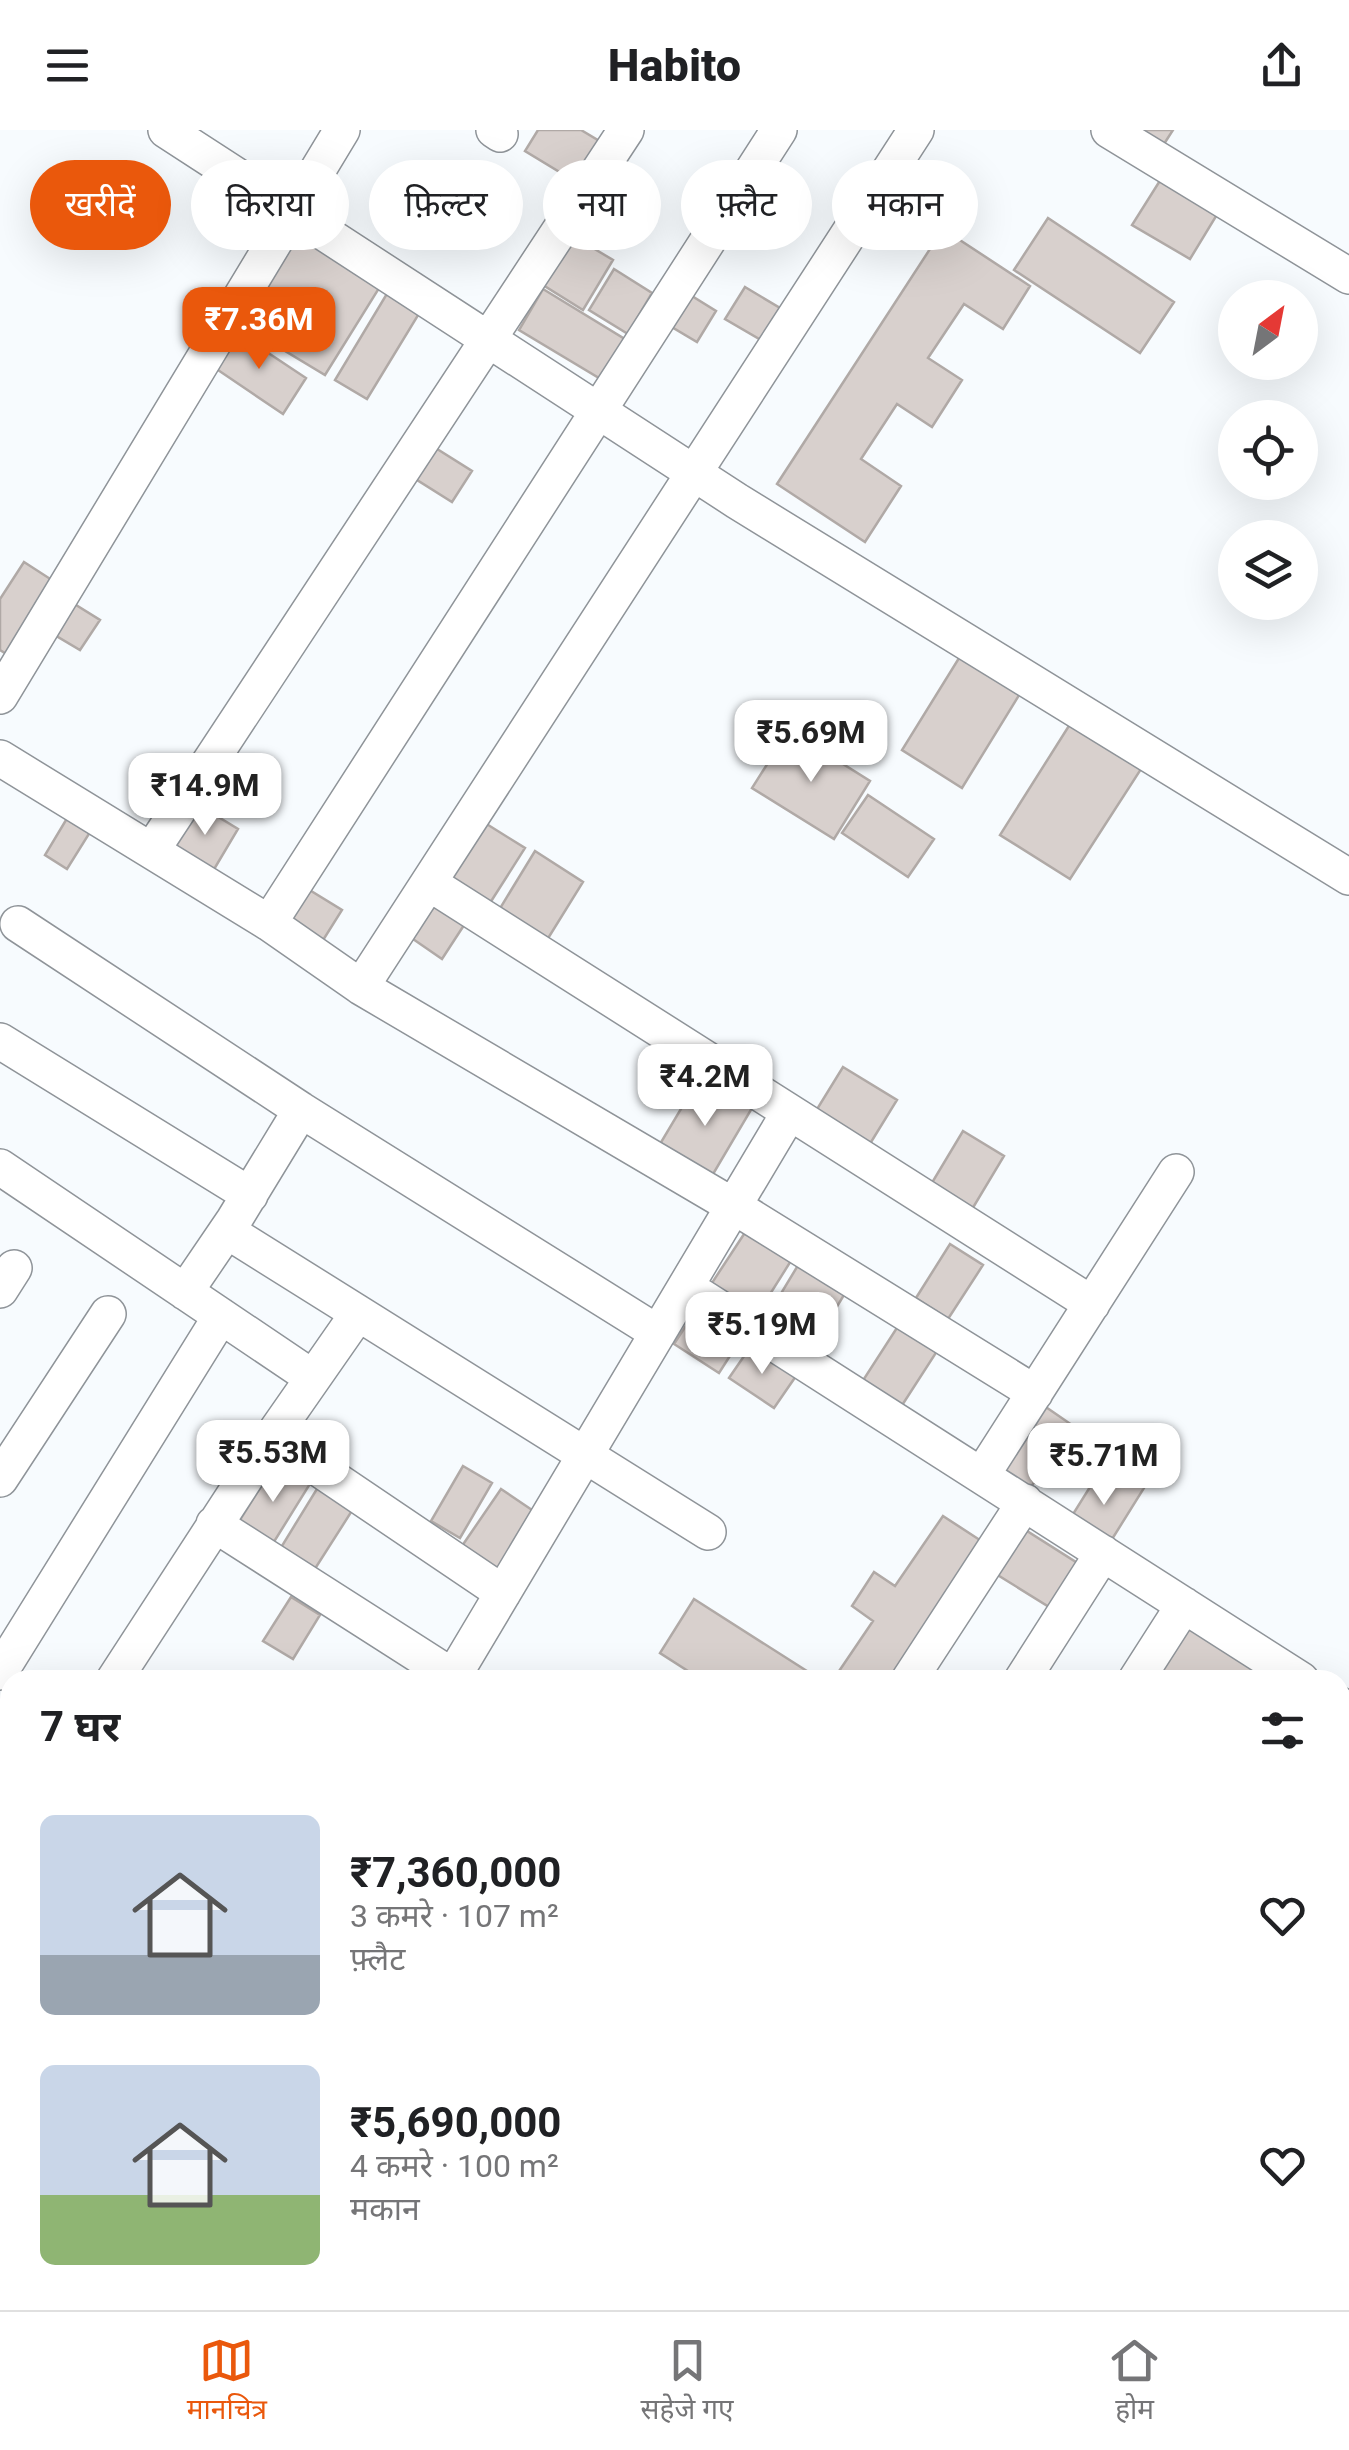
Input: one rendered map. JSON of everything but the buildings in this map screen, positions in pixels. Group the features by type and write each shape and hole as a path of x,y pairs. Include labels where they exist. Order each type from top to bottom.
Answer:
{"street":[{"path":"166,130 211,160"},
{"path":"324,160 342,130"},
{"path":"152,850 626,130"},
{"path":"268,924 780,130"},
{"path":"361,987 916,130"},
{"path":"1109,130 1349,276"},
{"path":"0,696 270,250"},
{"path":"347,250 694,473 1349,877"},
{"path":"0,758 152,850 361,987 735,1207 1035,1392"},
{"path":"429,883 1092,1304"},
{"path":"18,924 301,1110 658,1334"},
{"path":"0,1041 250,1194"},
{"path":"185,1292 301,1110"},
{"path":"459,1670 789,1113"},
{"path":"0,1168 313,1378"},
{"path":"982,1474 1176,1172"},
{"path":"227,1231 708,1532"},
{"path":"686,1287 1184,1605 1276,1670"},
{"path":"0,1479 108,1314"},
{"path":"120,1670 272,1436 357,1315"},
{"path":"1,1670 220,1316"},
{"path":"272,1436 503,1592"},
{"path":"915,1670 1025,1502"},
{"path":"214,1524 440,1670"},
{"path":"1028,1670 1103,1553"},
{"path":"1142,1670 1184,1605"}]}
